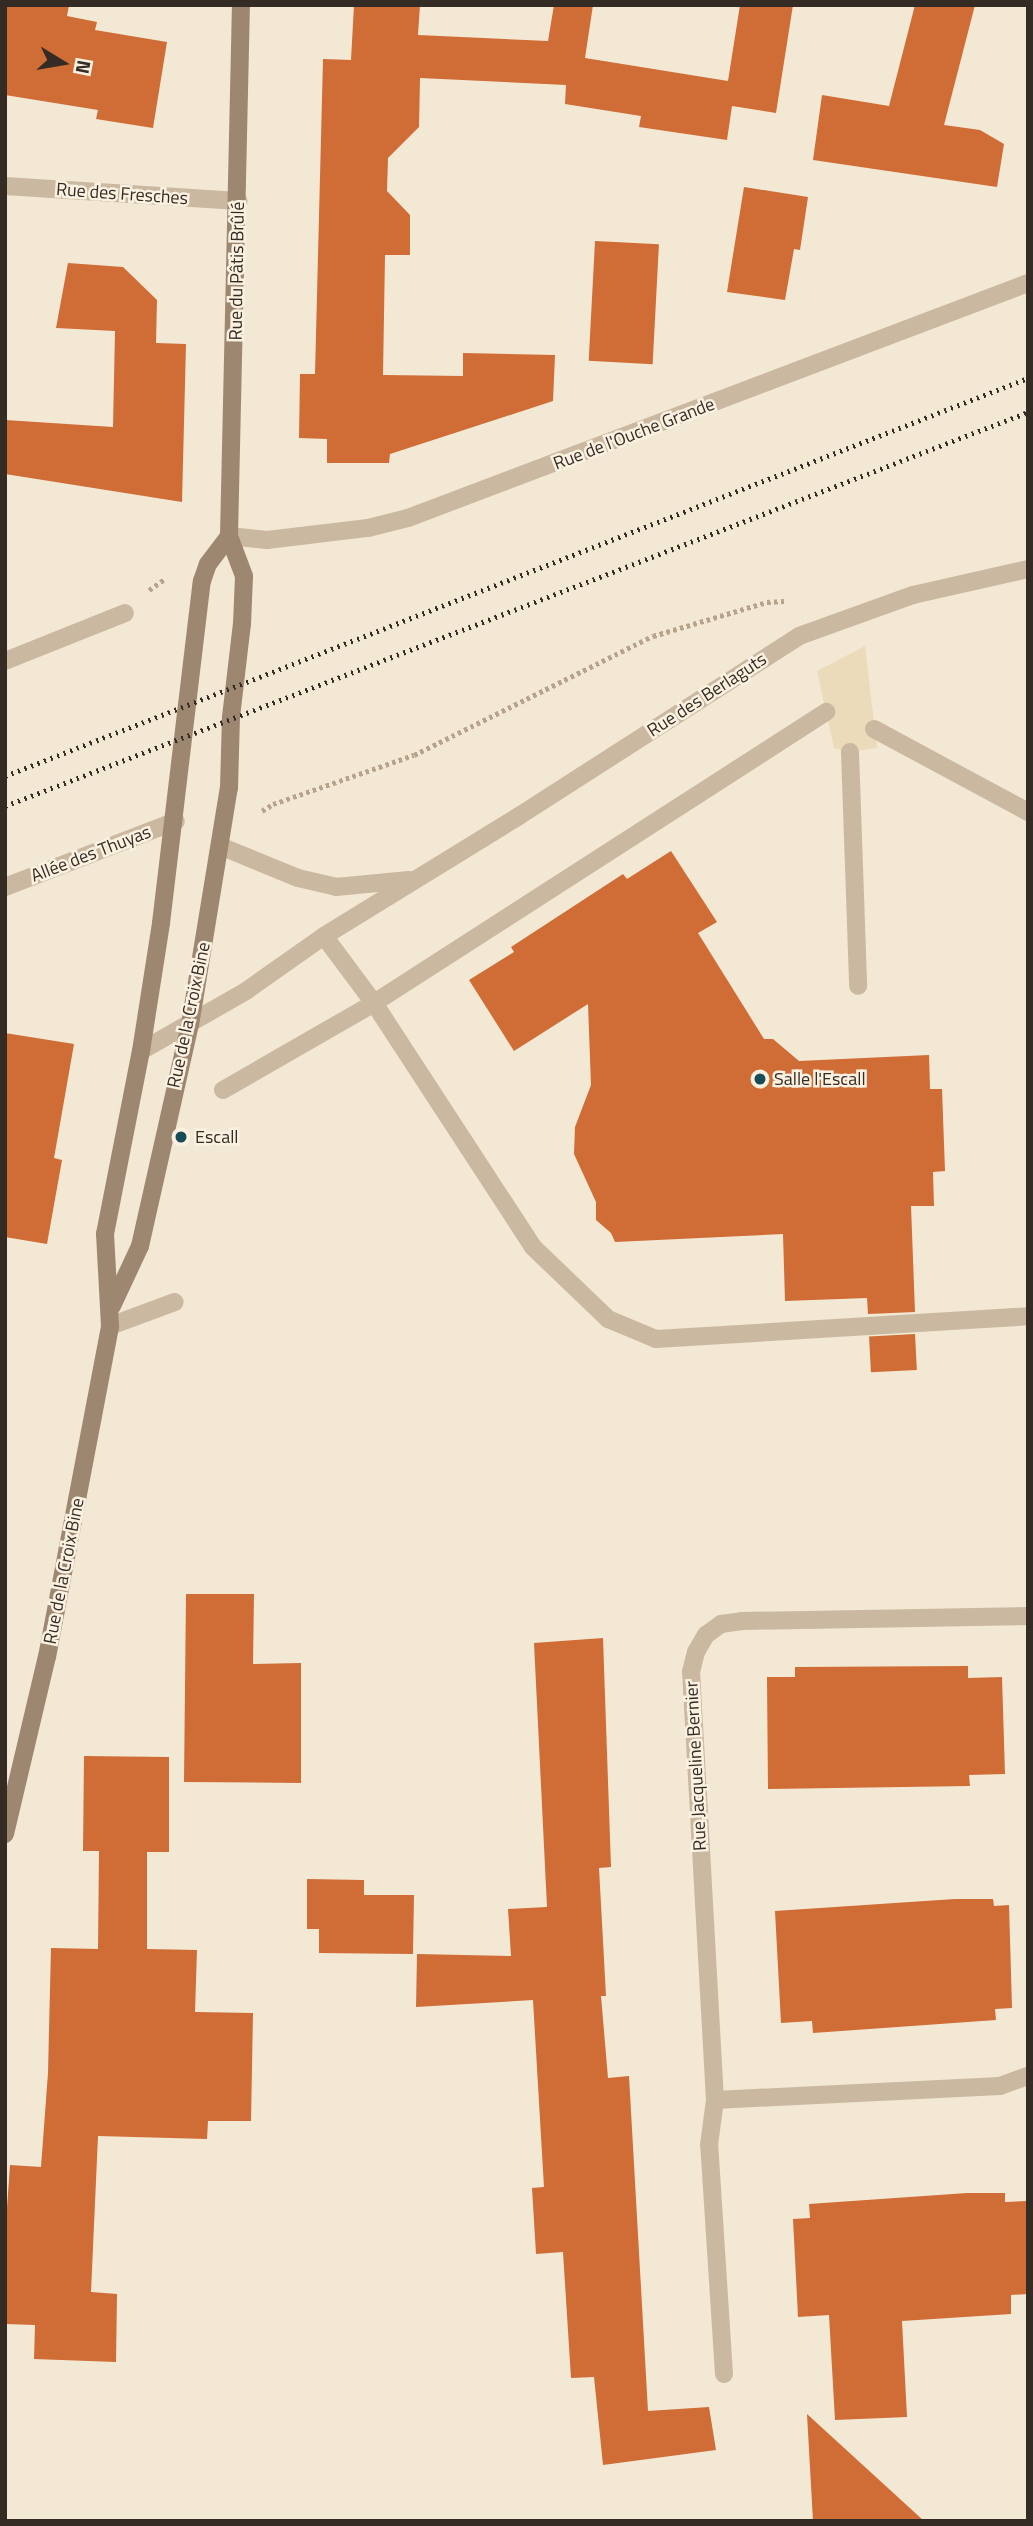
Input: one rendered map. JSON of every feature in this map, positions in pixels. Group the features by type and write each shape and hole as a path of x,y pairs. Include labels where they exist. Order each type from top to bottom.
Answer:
{"street":[{"name":"Rue du Pâtis Brûlé","path":"231,717 242,624 244,576 229,536 239,201 241,5"},
{"name":"Rue des Fresches","path":"5,186 239,201"},
{"name":"Rue de l'Ouche Grande","path":"229,536 267,540 368,528 408,518 1028,283"},
{"name":"Rue de la Croix Bine","path":"5,1834 50,1644 110,1326 105,1234 141,1051 176,821 202,581 208,564 229,536"},
{"name":"Rue des Berlaguts","path":"141,1051 246,991 324,936 519,816 799,636 955,583 1028,569"},
{"path":"5,661 125,613"},
{"path":"223,1090 374,1003 826,712"},
{"name":"Rue de la Croix Bine","path":"111,1306 140,1246 190,1025 229,788 231,717"},
{"path":"874,729 1028,811"},
{"path":"850,752 858,986"},
{"name":"Allée des Thuyas","path":"5,887 176,821"},
{"name":"Rue des Berlaguts","path":"220,846 298,878 336,887 413,880"},
{"path":"324,936 374,1003 533,1247 608,1319 656,1339 1028,1316"},
{"path":"110,1326 174,1302"},
{"name":"Rue Jacqueline Bernier","path":"724,2374 709,2145 715,2100 691,1672 696,1652 706,1634 721,1624 742,1621 1028,1616"},
{"path":"715,2100 1000,2086 1028,2076"}],"path":[{"path":"273,803 414,755 653,636 767,602 789,600 807,605 828,624"}],"shaded area":[{"path":"865,646 877,748 850,752 834,748 817,671"}],"building":[{"path":"5,5 69,5 67,16 97,22 95,30 167,42 153,128 96,119 98,110 5,95"},
{"path":"354,5 420,5 418,35 548,41 554,5 593,5 585,58 728,81 740,5 793,5 776,113 732,106 727,140 639,127 641,116 565,104 566,85 420,78 419,127 388,158 387,191 410,215 410,255 385,255 383,375 463,376 463,353 555,355 553,401 390,454 389,463 327,463 327,439 299,438 300,374 315,374 323,59 351,60"},
{"path":"915,5 975,5 944,125 980,130 1004,144 997,187 813,160 822,95 889,106"},
{"path":"744,187 808,197 800,250 794,249 785,300 727,292"},
{"path":"595,241 659,244 653,364 589,361"},
{"path":"68,263 123,267 157,300 156,343 186,344 182,502 5,474 5,420 113,427 115,331 56,328"},
{"name":"Salle l'Escall","path":"671,851 717,922 698,933 764,1039 773,1039 799,1061 929,1055 930,1089 942,1089 945,1171 933,1172 934,1206 911,1206 915,1312 868,1314 867,1298 785,1301 783,1234 615,1242 611,1233 596,1220 596,1202 574,1154 575,1127 591,1085 588,1004 514,1051 469,980 514,952 511,947 623,874 627,879"},
{"path":"5,1033 74,1044 54,1158 62,1160 47,1244 5,1237"},
{"path":"915,1334 917,1370 871,1372 869,1336"},
{"path":"186,1594 254,1594 253,1664 301,1663 301,1783 184,1782"},
{"path":"603,1638 611,1867 599,1868 606,1996 601,1996 608,2078 629,2076 648,2411 709,2407 716,2450 603,2465 594,2377 571,2378 563,2252 536,2254 532,2188 544,2187 533,2000 416,2007 417,1954 511,1956 508,1909 547,1907 534,1643"},
{"path":"968,1666 968,1678 1002,1677 1005,1774 969,1775 970,1786 768,1789 767,1677 795,1677 795,1667"},
{"path":"84,1756 169,1757 169,1852 147,1852 147,1949 197,1950 195,2012 253,2013 251,2121 208,2121 207,2139 98,2136 91,2292 117,2294 116,2362 34,2359 35,2325 5,2324 5,2236 10,2165 41,2167 48,2073 51,1948 98,1949 99,1851 83,1851"},
{"path":"307,1879 364,1880 364,1895 414,1895 413,1954 319,1953 319,1929 307,1929"},
{"path":"993,1899 994,1906 1009,1905 1012,2008 995,2009 996,2020 813,2033 812,2021 781,2023 775,1911"},
{"path":"967,2193 1005,2193 1005,2202 1026,2201 1028,2294 1011,2295 1011,2314 902,2321 907,2417 835,2420 829,2315 798,2317 793,2219 810,2218 809,2204"},
{"path":"807,2414 924,2521 813,2521"}],"railway":[{"path":"5,776 1028,378"},
{"path":"5,806 1028,412"}],"place":[{"name":"Salle l'Escall","path":"760,1079"},
{"name":"Escall","path":"181,1137"}]}
